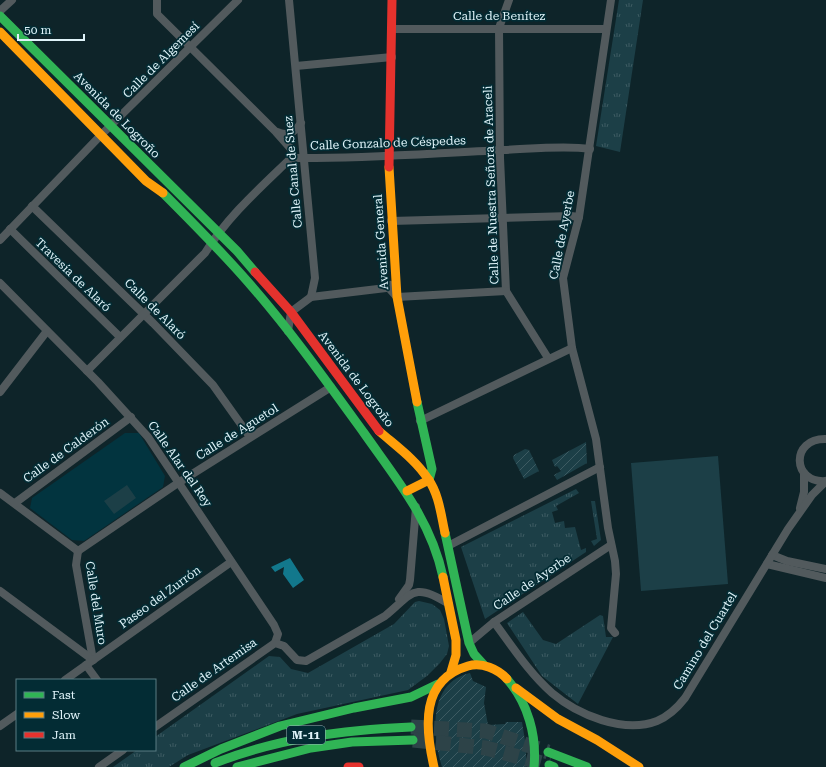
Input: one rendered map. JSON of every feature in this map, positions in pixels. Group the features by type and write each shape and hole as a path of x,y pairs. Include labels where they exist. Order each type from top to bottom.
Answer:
{"main road":[{"name":"Avenida General","path":"392,0 392,57 388,156 395,273 397,297 420,421 432,469 429,480"},
{"name":"Avenida de Logroño","path":"0,16 218,231 291,312 400,462 407,491 416,506 437,555 449,604 456,640 456,655 451,672"},
{"name":"Avenida de Logroño","path":"0,32 146,181 162,192 212,242 249,283 331,387 400,462 429,480 438,500 469,642 474,654 484,665"},
{"path":"407,491 429,480"},
{"path":"184,767 221,749 280,726 354,708 396,702 411,698 438,684 451,672 468,666 484,665 498,671 516,688 558,720 597,740 639,767"},
{"path":"434,767 429,746 428,713 431,700 438,684"},
{"path":"516,688 525,705 532,730 534,767"},
{"name":"M-11","path":"205,767 251,749 310,734 355,729 411,727"},
{"name":"M-11","path":"237,767 310,748 352,742 413,740"},
{"path":"548,752 587,767"},
{"path":"348,767 359,767"}],"street":[{"path":"0,11 12,0"},
{"path":"87,371 205,253 218,231 291,158 292,150 276,132 157,14 157,0"},
{"name":"Calle de Algemesí","path":"0,240 101,135 191,48 238,0"},
{"name":"Calle Canal de Suez","path":"289,0 302,124 315,278 311,297"},
{"name":"Calle de Nuestra Señora de Araceli","path":"509,0 499,28 500,150 506,291 548,358"},
{"name":"Calle de Ayerbe","path":"611,0 579,217 563,278 572,348 596,439 616,574 611,628 615,633"},
{"name":"Calle de Benítez","path":"391,29 606,29"},
{"path":"296,66 392,57"},
{"path":"276,132 284,135 295,132 302,124"},
{"name":"Calle Gonzalo de Céspedes","path":"291,158 388,156 500,150 590,148"},
{"name":"Calle de Alaró","path":"32,206 144,314 213,384 250,437"},
{"path":"391,221 579,217"},
{"name":"Travesía de Alaró","path":"10,230 120,337"},
{"path":"288,331 291,312 311,297 388,287 392,283 395,273"},
{"name":"Calle Alar del Rey","path":"0,283 87,371 148,437 230,562 274,625 278,634 275,643"},
{"path":"388,287 397,297 506,291"},
{"path":"0,392 47,331"},
{"path":"420,421 548,358 572,348"},
{"name":"Calle de Aguetol","path":"78,551 178,483 331,387"},
{"name":"Calle de Calderón","path":"15,503 131,418"},
{"path":"822,439 826,435"},
{"name":"Camino del Cuartel","path":"798,514 804,492 804,473 800,466 801,452 810,441 822,439"},
{"path":"448,546 600,467"},
{"path":"804,473 813,480 826,481"},
{"name":"Camino del Cuartel","path":"494,622 538,679 552,694 566,704 603,720 628,725 647,724 658,721 671,713 685,698 798,514 826,481"},
{"name":"Calle del Muro","path":"0,492 78,551 76,565 90,663 97,679"},
{"name":"Calle de Artemisa","path":"391,612 409,585 416,506"},
{"name":"Calle de Ayerbe","path":"469,642 494,622 611,545"},
{"path":"772,555 787,561 826,569"},
{"name":"Paseo del Zurrón","path":"66,679 230,562"},
{"path":"767,564 826,578"},
{"path":"0,591 90,663"},
{"name":"Calle de Artemisa","path":"156,726 275,643 284,646 297,660 306,660 391,612 397,608 411,593 418,591 433,595 449,604"},
{"path":"0,726 16,715"},
{"path":"99,767 122,751"}],"shaded area":[{"path":"125,433 139,433 165,476 163,487 84,541 72,540 30,508 32,498"}],"green space":[{"path":"619,0 643,0 620,152 596,146"},
{"path":"586,442 587,463 557,480 554,475 561,471 557,466 555,467 552,460"},
{"path":"525,449 529,450 539,471 524,479 513,458 514,455"},
{"path":"718,456 728,584 641,591 631,463"},
{"path":"127,485 136,498 114,514 104,501"},
{"path":"576,489 579,493 556,506 558,510 552,512 555,523 564,521 565,528 575,527 581,550 586,548 586,552 485,619 461,547"},
{"path":"591,501 595,501 601,540 594,546 591,541 597,539"},
{"path":"419,601 432,604 440,610 444,619 449,646 447,654 440,663 427,676 408,690 297,714 188,755 169,767 113,767 136,751 156,751 156,736 269,656 280,657 291,669 308,673 394,624 415,602"},
{"path":"523,612 543,640 556,644 600,615 603,616 606,637 613,637 578,704 542,676 507,623"},
{"path":"470,673 473,681 486,687 484,703 488,725 505,724 506,722 522,722 526,747 526,767 442,767 436,740 436,711 440,698 446,687 456,678"}],"water":[{"path":"290,558 304,580 293,588 283,574 284,567 275,572 271,567"}],"tunnel":[{"path":"411,727 486,731 548,752"},
{"path":"413,740 486,748 549,765"}],"traffic: fast":[{"path":"0,16 237,251 255,272"},
{"path":"163,193 217,248 264,300 389,467 411,501 430,537 438,556 443,577"},
{"path":"417,402 432,469 429,480"},
{"path":"445,533 469,643 474,654 484,665"},
{"path":"507,679 526,709 530,720 535,755 534,767"},
{"path":"184,767 221,749 280,726 354,708 411,697 438,684"},
{"path":"215,763 239,754 287,741 361,730 411,727"},
{"path":"237,767 311,748 352,742 413,740"},
{"path":"548,752 587,767"},
{"path":"549,765 554,767"}],"traffic: slow":[{"path":"0,32 146,181 163,193"},
{"path":"389,167 397,297 417,402"},
{"path":"379,431 412,459 432,485 441,512 445,533"},
{"path":"407,491 429,480"},
{"path":"443,577 456,640 456,655 451,672"},
{"path":"434,767 428,722 434,694 441,682 452,673 473,665 494,669 507,679"},
{"path":"516,688 558,719 597,740 639,767"}],"traffic: jam":[{"path":"389,167 392,0"},
{"path":"255,272 291,312 379,431"},
{"path":"348,767 359,767"}]}
